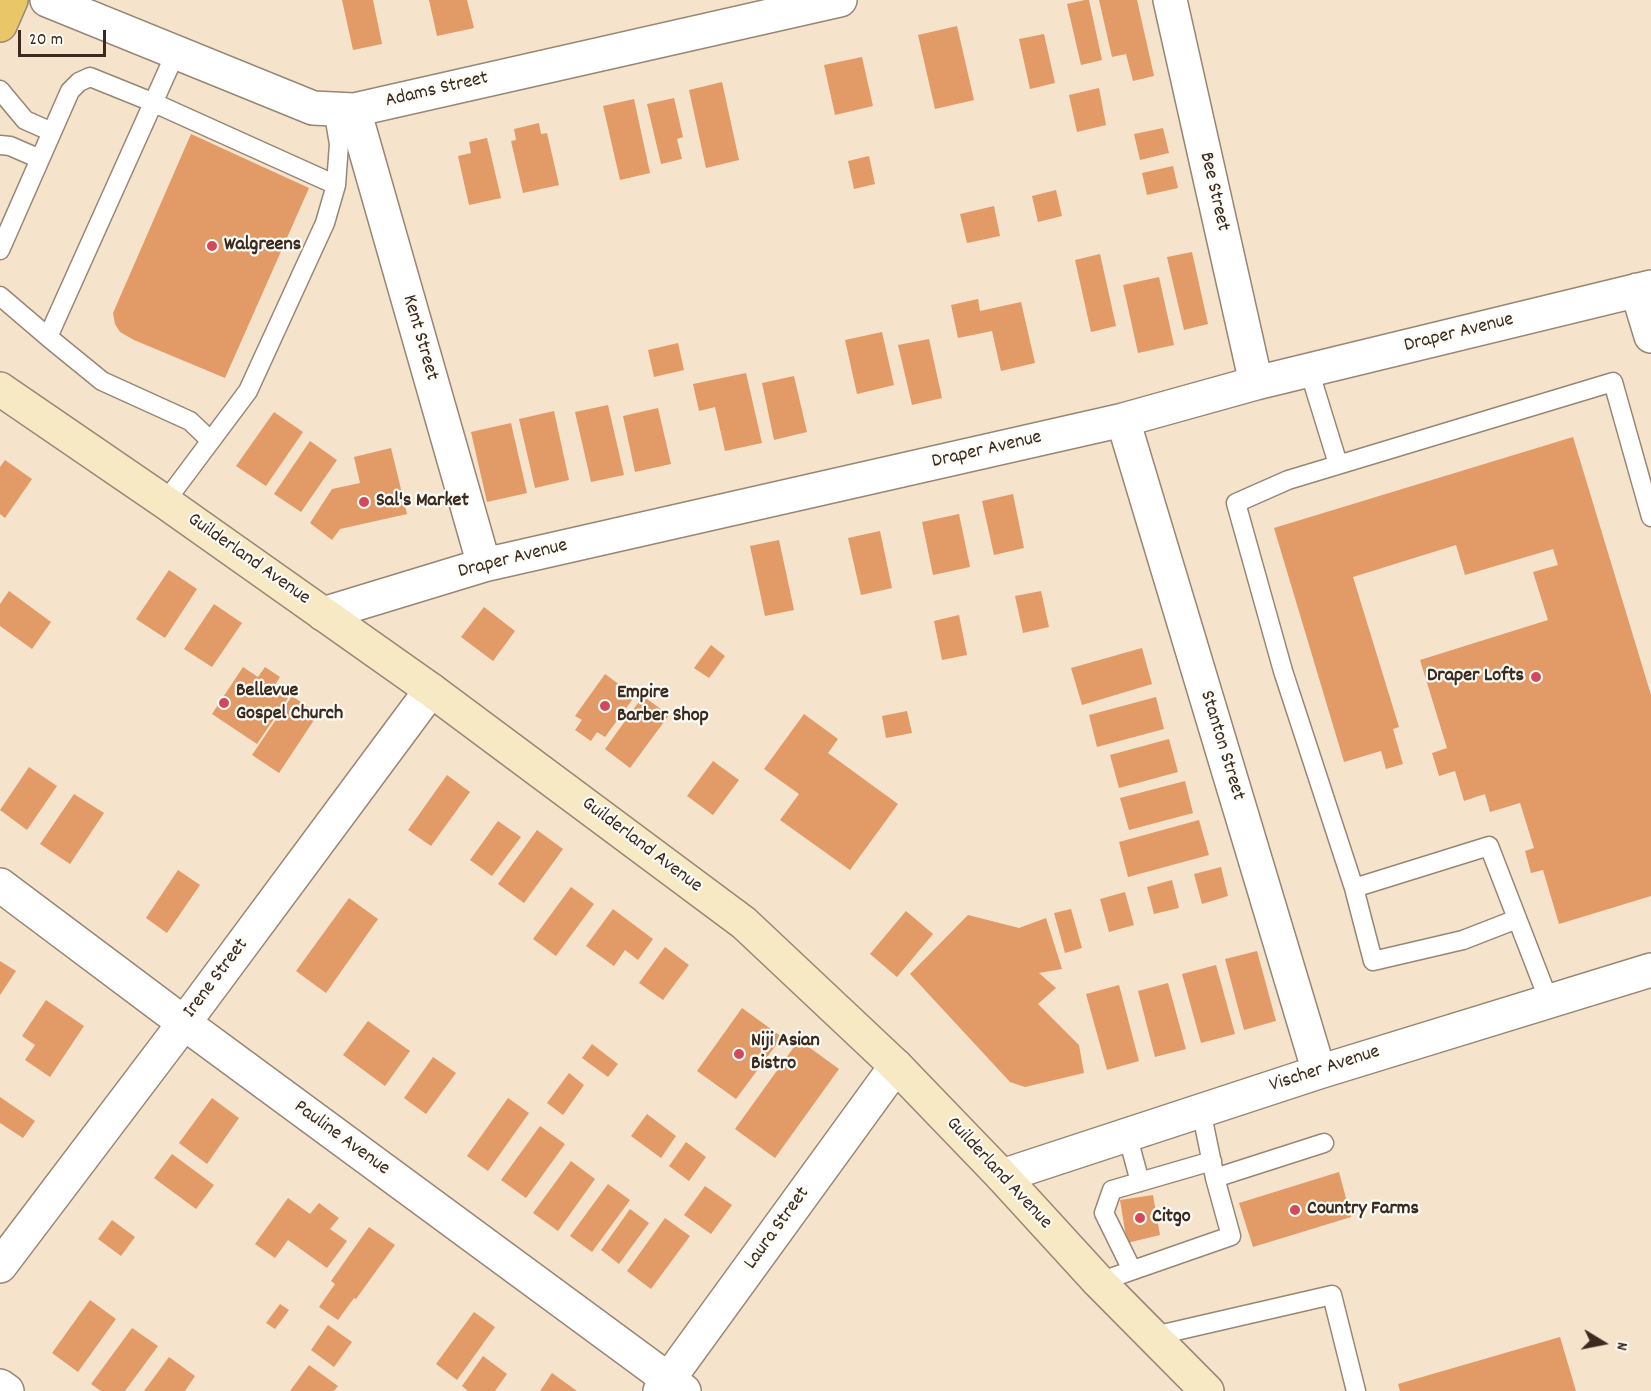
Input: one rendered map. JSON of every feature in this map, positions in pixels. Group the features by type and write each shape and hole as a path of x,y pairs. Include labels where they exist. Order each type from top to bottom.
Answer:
{"main road":[{"path":"0,25 11,0"}],"street":[{"name":"Adams Street","path":"47,0 313,108 344,109 840,0"},
{"name":"Bee Street","path":"1170,0 1256,383"},
{"name":"Kent Street","path":"344,109 484,565"},
{"name":"Draper Avenue","path":"323,614 484,565 1123,420 1256,383 1644,289"},
{"path":"1644,289 1651,336"},
{"name":"Guilderland Avenue","path":"0,389 165,502 431,690 744,923 896,1066 1002,1176 1099,1282 1207,1391"},
{"name":"Stanton Street","path":"1123,420 1319,1072"},
{"name":"Irene Street","path":"0,1266 431,690"},
{"name":"Pauline Avenue","path":"0,885 670,1387"},
{"name":"Vischer Avenue","path":"1002,1176 1319,1072 1651,970"},
{"name":"Laura Street","path":"670,1387 896,1066"},
{"path":"0,1386 7,1391"}],"lane":[{"path":"48,337 176,52"},
{"path":"0,250 70,91 79,82 90,77 152,102 336,185"},
{"path":"0,90 25,120 52,132"},
{"path":"165,502 248,391 325,223 336,185 344,109"},
{"path":"0,145 10,146 40,159"},
{"path":"0,296 102,381 190,420 210,440"},
{"path":"1309,370 1338,464"},
{"path":"1517,920 1463,940 1373,961 1354,888 1283,671 1236,503 1288,480 1613,382 1651,517"},
{"path":"1354,888 1489,846 1549,1001"},
{"path":"1099,1282 1231,1236 1213,1170 1201,1110"},
{"path":"1127,1134 1140,1182"},
{"path":"1132,1270 1104,1213 1112,1190 1140,1182 1213,1170 1324,1143"},
{"path":"1154,1336 1332,1295 1356,1391"}],"building":[{"path":"342,0 373,0 382,44 353,50"},
{"path":"429,0 467,0 474,28 437,36"},
{"path":"1089,0 1102,60 1081,65 1067,4"},
{"path":"1099,0 1137,0 1154,76 1133,81 1126,54 1112,57"},
{"path":"957,26 974,100 935,109 918,35"},
{"path":"1044,34 1055,83 1030,89 1019,39"},
{"path":"862,57 873,106 835,115 824,65"},
{"path":"722,82 739,160 706,168 689,90"},
{"path":"1099,88 1106,125 1077,132 1069,95"},
{"path":"674,98 683,137 677,139 682,159 661,164 647,104"},
{"path":"634,99 650,173 620,180 603,106"},
{"path":"539,123 541,134 547,133 559,185 523,193 511,141 516,140 514,129"},
{"path":"1163,128 1169,153 1140,160 1134,134"},
{"name":"Walgreens","path":"191,134 309,188 225,378 120,332 115,324 113,313"},
{"path":"487,138 501,198 469,205 458,156 471,153 469,142"},
{"path":"869,156 875,184 854,189 848,161"},
{"path":"1173,166 1178,188 1147,195 1142,173"},
{"path":"1056,190 1062,216 1038,222 1032,196"},
{"path":"994,206 1000,236 967,243 960,214"},
{"path":"1192,252 1208,324 1184,330 1167,257"},
{"path":"1100,254 1116,326 1091,332 1075,260"},
{"path":"1159,277 1174,345 1138,353 1123,285"},
{"path":"978,299 980,311 1021,302 1035,363 1001,371 992,331 958,338 951,305"},
{"path":"882,332 894,385 857,394 845,340"},
{"path":"929,339 942,398 912,405 898,345"},
{"path":"678,343 684,370 654,377 648,350"},
{"path":"746,373 762,443 725,451 715,407 699,411 693,384"},
{"path":"794,376 807,432 774,440 762,383"},
{"path":"608,405 624,475 591,482 575,412"},
{"path":"658,408 671,464 635,472 623,416"},
{"path":"554,411 569,480 535,488 519,419"},
{"path":"274,412 303,432 266,486 236,466"},
{"path":"511,423 527,493 487,502 471,432"},
{"name":"Draper Lofts","path":"1573,437 1651,695 1651,896 1559,924 1543,870 1531,873 1525,851 1534,848 1520,803 1490,812 1485,794 1464,801 1455,771 1439,776 1432,753 1447,748 1420,660 1548,620 1533,572 1558,565 1553,549 1465,575 1456,545 1353,577 1399,727 1393,729 1403,764 1386,769 1381,751 1344,762 1274,528"},
{"path":"310,441 337,460 301,512 274,494"},
{"path":"391,448 407,514 340,529 332,540 310,523 332,489 360,483 354,457"},
{"path":"5,460 32,479 5,518 0,514 0,467"},
{"path":"1013,494 1024,548 994,555 982,501"},
{"path":"959,514 970,567 933,575 922,522"},
{"path":"880,531 892,588 861,595 848,538"},
{"path":"779,540 794,610 765,616 750,546"},
{"path":"169,570 197,589 165,638 136,619"},
{"path":"9,591 51,622 32,649 0,626 0,604"},
{"path":"1041,591 1049,627 1023,633 1015,596"},
{"path":"214,604 242,623 212,667 184,649"},
{"path":"484,607 515,631 493,661 461,637"},
{"path":"959,615 967,655 942,660 934,621"},
{"path":"711,645 725,656 709,678 694,668"},
{"path":"1142,648 1152,684 1082,705 1071,668"},
{"path":"243,667 258,677 265,667 280,677 273,688 288,698 257,744 212,714"},
{"path":"605,674 635,696 605,737 597,732 591,741 575,730 582,720 575,716"},
{"path":"292,696 318,714 279,773 252,755"},
{"path":"643,696 669,715 630,768 605,749"},
{"path":"1156,697 1164,729 1097,747 1089,715"},
{"path":"907,711 912,733 886,738 882,716"},
{"path":"804,714 838,739 828,753 898,804 850,870 780,820 799,794 764,769"},
{"path":"1169,739 1178,772 1119,788 1110,755"},
{"path":"713,761 739,780 713,815 687,796"},
{"path":"29,767 57,786 27,830 0,810"},
{"path":"447,775 470,792 431,846 408,830"},
{"path":"1185,781 1193,813 1129,830 1120,798"},
{"path":"74,794 104,813 70,864 40,844"},
{"path":"1199,820 1209,855 1128,877 1119,842"},
{"path":"498,821 521,837 492,876 470,860"},
{"path":"537,830 563,849 524,903 498,884"},
{"path":"1221,867 1228,896 1202,904 1194,874"},
{"path":"178,870 200,885 167,933 146,918"},
{"path":"1172,880 1179,908 1154,914 1147,887"},
{"path":"571,887 594,904 556,956 533,939"},
{"path":"1125,892 1134,925 1109,932 1100,899"},
{"path":"349,898 378,919 326,993 296,971"},
{"path":"613,909 653,939 638,960 625,950 614,966 586,946"},
{"path":"1071,909 1082,948 1065,953 1054,913"},
{"path":"906,911 933,934 897,977 870,954"},
{"path":"968,915 1019,928 1046,918 1062,969 1039,973 1056,988 1038,1004 1079,1045 1084,1073 1025,1087 1010,1082 910,974"},
{"path":"665,947 689,965 663,1000 639,983"},
{"path":"1257,951 1276,1021 1244,1030 1225,959"},
{"path":"0,961 16,971 0,995"},
{"path":"1216,965 1235,1034 1201,1043 1182,974"},
{"path":"1168,983 1186,1049 1155,1057 1138,991"},
{"path":"1119,985 1139,1061 1107,1070 1086,994"},
{"path":"46,1000 84,1026 50,1077 25,1060 35,1045 22,1036"},
{"name":"Niji Asian Bistro","path":"742,1008 782,1037 736,1099 697,1071"},
{"path":"368,1021 410,1051 385,1086 343,1055"},
{"path":"799,1040 839,1069 775,1158 735,1129"},
{"path":"592,1044 618,1064 608,1077 582,1058"},
{"path":"433,1057 456,1073 426,1114 404,1098"},
{"path":"569,1073 584,1085 563,1115 547,1103"},
{"path":"0,1097 35,1121 23,1138 0,1123"},
{"path":"212,1098 239,1118 207,1164 179,1143"},
{"path":"508,1098 529,1113 488,1171 467,1156"},
{"path":"647,1114 676,1136 661,1158 631,1136"},
{"path":"540,1126 565,1144 526,1198 501,1180"},
{"path":"686,1142 706,1157 689,1181 669,1166"},
{"path":"172,1154 214,1185 196,1209 154,1178"},
{"path":"571,1161 595,1179 558,1231 533,1213"},
{"name":"Country Farms","path":"1339,1172 1351,1217 1253,1247 1239,1203"},
{"path":"608,1184 630,1200 592,1252 570,1236"},
{"path":"705,1186 732,1205 711,1234 684,1215"},
{"name":"Citgo","path":"1153,1195 1160,1235 1127,1243 1120,1200"},
{"path":"288,1198 310,1214 319,1203 339,1218 330,1229 347,1241 327,1268 288,1240 275,1258 255,1244"},
{"path":"630,1209 649,1223 619,1264 601,1250"},
{"path":"665,1218 690,1236 651,1289 627,1271"},
{"path":"112,1220 135,1237 121,1256 98,1239"},
{"path":"369,1227 395,1245 338,1320 319,1307 335,1284 331,1281"},
{"path":"90,1300 116,1319 78,1372 52,1353"},
{"path":"280,1304 289,1310 275,1329 266,1323"},
{"path":"474,1312 495,1327 457,1380 436,1364"},
{"path":"328,1325 352,1342 334,1367 311,1350"},
{"path":"132,1328 158,1346 125,1391 101,1391 91,1384"},
{"path":"1560,1337 1576,1391 1400,1391 1398,1384"},
{"path":"483,1356 507,1374 495,1391 468,1391 462,1386"},
{"path":"169,1357 195,1376 185,1391 144,1391"},
{"path":"309,1365 338,1386 334,1391 290,1391"},
{"path":"552,1373 577,1391 540,1391"}],"place":[{"name":"Walgreens","path":"212,246"},
{"name":"Sal's Market","path":"364,502"},
{"name":"Draper Lofts","path":"1536,677"},
{"name":"Bellevue Gospel Church","path":"224,703"},
{"name":"Empire Barber Shop","path":"605,706"},
{"name":"Niji Asian Bistro","path":"739,1054"},
{"name":"Country Farms","path":"1295,1210"},
{"name":"Citgo","path":"1140,1218"}]}
